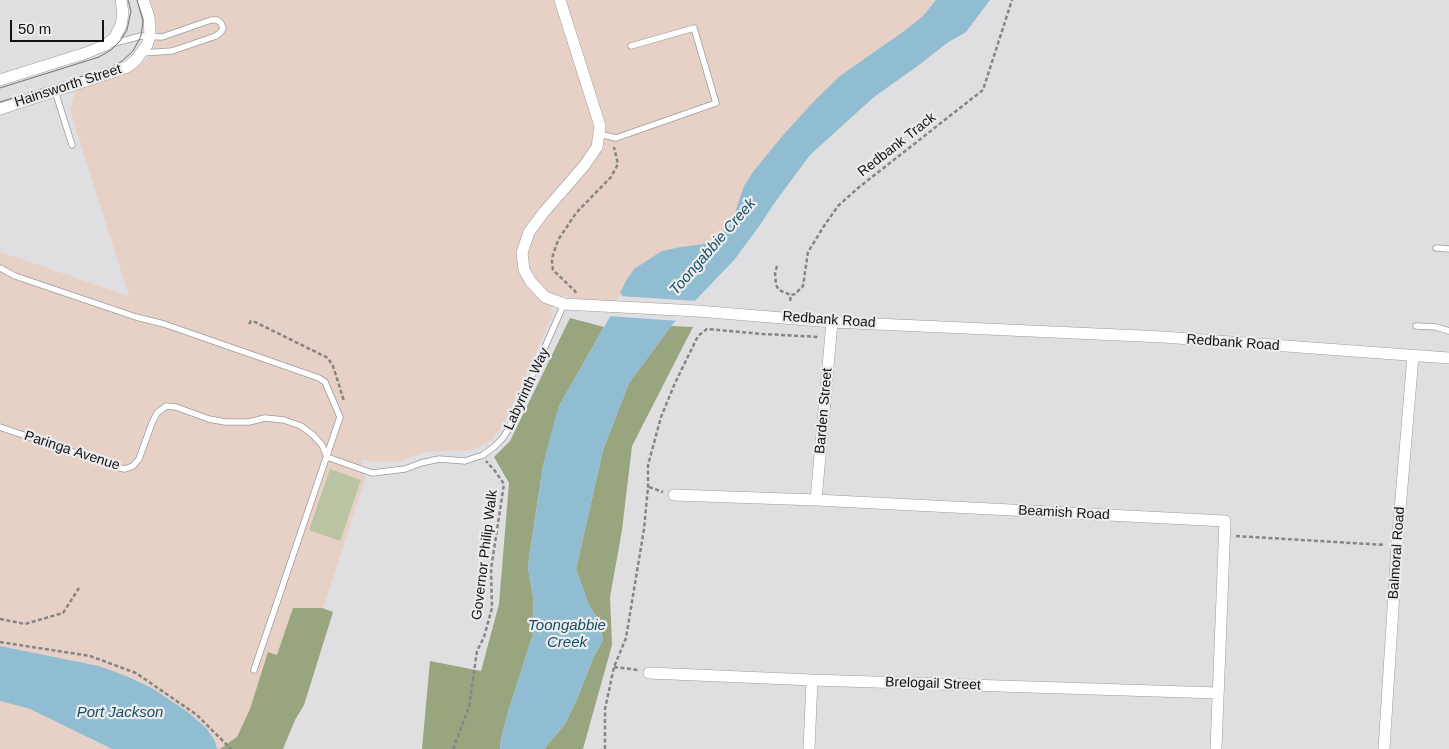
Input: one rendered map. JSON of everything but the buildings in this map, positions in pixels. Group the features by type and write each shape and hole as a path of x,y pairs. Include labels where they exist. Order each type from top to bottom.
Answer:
{"street":[{"path":"106,45 115,37 121,26 123,13 120,0"},
{"path":"143,0 150,17 150,36"},
{"name":"Redbank Road","path":"560,0 600,126 596,147 584,166 544,212 530,232 522,253 524,270 531,282 546,297 564,304 697,311 832,322 1163,338 1449,358"},
{"name":"Hainsworth Street","path":"0,108 127,67 142,53 150,36"},
{"name":"Hainsworth Street","path":"0,80 106,45"},
{"name":"Barden Street","path":"816,500 832,322"},
{"name":"Balmoral Road","path":"1384,749 1397,546 1413,356"},
{"name":"Beamish Road","path":"674,495 816,500 1225,521 1225,536"},
{"path":"1216,749 1225,536"},
{"name":"Brelogail Street","path":"649,673 1218,693"},
{"path":"809,749 812,680"}],"lane":[{"path":"106,45 141,36 162,37 211,20 217,20 223,28 216,36 172,51 142,53"},
{"path":"598,134 616,138 716,103 694,28 631,46"},
{"path":"55,91 72,145"},
{"path":"1436,248 1449,249"},
{"path":"0,268 15,276 136,317 164,324 319,378 325,382 340,417 254,670"},
{"name":"Labyrinth Way","path":"327,457 372,473 404,469 439,459 465,460 483,455 502,440 508,430 564,304"},
{"path":"1416,326 1436,327 1449,331"},
{"name":"Paringa Avenue","path":"0,428 125,469 133,466 139,459 157,413 166,406 176,407 209,420 225,422 249,422 265,418 284,420 300,426 313,435 322,445 327,457"}],"path":[{"name":"Redbank Track","path":"790,301 791,295 795,294 803,286 808,252 838,206 858,188 983,90 1012,0"},
{"path":"576,294 554,270 553,255 558,240 576,213 611,177 618,164 614,146"},
{"path":"777,266 775,273 776,285 779,290 791,295"},
{"path":"249,324 252,321 255,322 326,357"},
{"name":"Governor Philip Walk","path":"453,749 470,707 477,650 484,637 492,608 491,569 504,484 483,455"},
{"path":"648,487 674,495"},
{"path":"1225,536 1397,546"},
{"path":"0,619 25,624 63,613 79,588"},
{"path":"0,642 90,656 136,673 197,715 231,749"},
{"path":"614,667 636,669 649,673"}],"shaded area":[{"path":"148,0 936,0 923,16 907,29 840,76 784,134 739,204 732,221 724,232 715,239 703,244 681,247 623,294 619,302 558,295 551,309 552,317 504,424 491,440 473,450 423,452 402,461 381,462 361,460 365,480 323,608 333,612 304,705 268,745 217,749 215,741 207,729 189,713 152,688 99,666 0,646 0,252 129,296 71,113 71,103 75,93 82,84 137,67 147,59 157,37 157,27"},
{"path":"0,701 30,709 111,749 0,749"}],"green space":[{"path":"570,318 604,327 559,406 543,466 528,568 533,597 534,631 508,712 500,749 422,749 430,661 481,671 499,604 509,483 494,457 510,441"},
{"path":"671,326 693,327 632,446 622,530 610,597 612,645 583,749 544,749 565,724 594,656 603,640 599,621 589,605 576,569 603,450 629,383"},
{"path":"330,469 361,480 340,541 309,530"},
{"path":"293,608 322,608 333,612 304,705 295,720 283,749 220,749 237,737 250,709 268,652 277,655"}],"water":[{"name":"Toongabbie Creek","path":"936,0 990,0 966,32 947,43 874,97 810,155 735,259 671,326 629,383 603,450 576,569 589,605 599,621 603,640 594,656 565,724 544,749 500,749 508,712 534,631 533,597 528,568 543,466 550,437 559,406 623,294 620,293 626,281 634,269 662,251 703,244 715,239 724,232 732,221 744,186 784,134 840,76 907,29 923,16"},
{"name":"Port Jackson","path":"0,646 99,666 152,688 189,713 207,729 215,741 217,749 112,749 30,709 0,701"}],"pier":[{"path":"619,296 697,302 679,321 608,316"}],"tram line":[{"path":"0,88 99,57 111,50 127,30 131,11 128,0"},
{"path":"0,102 109,68 122,61 133,51 141,36 143,21 137,0"}]}
